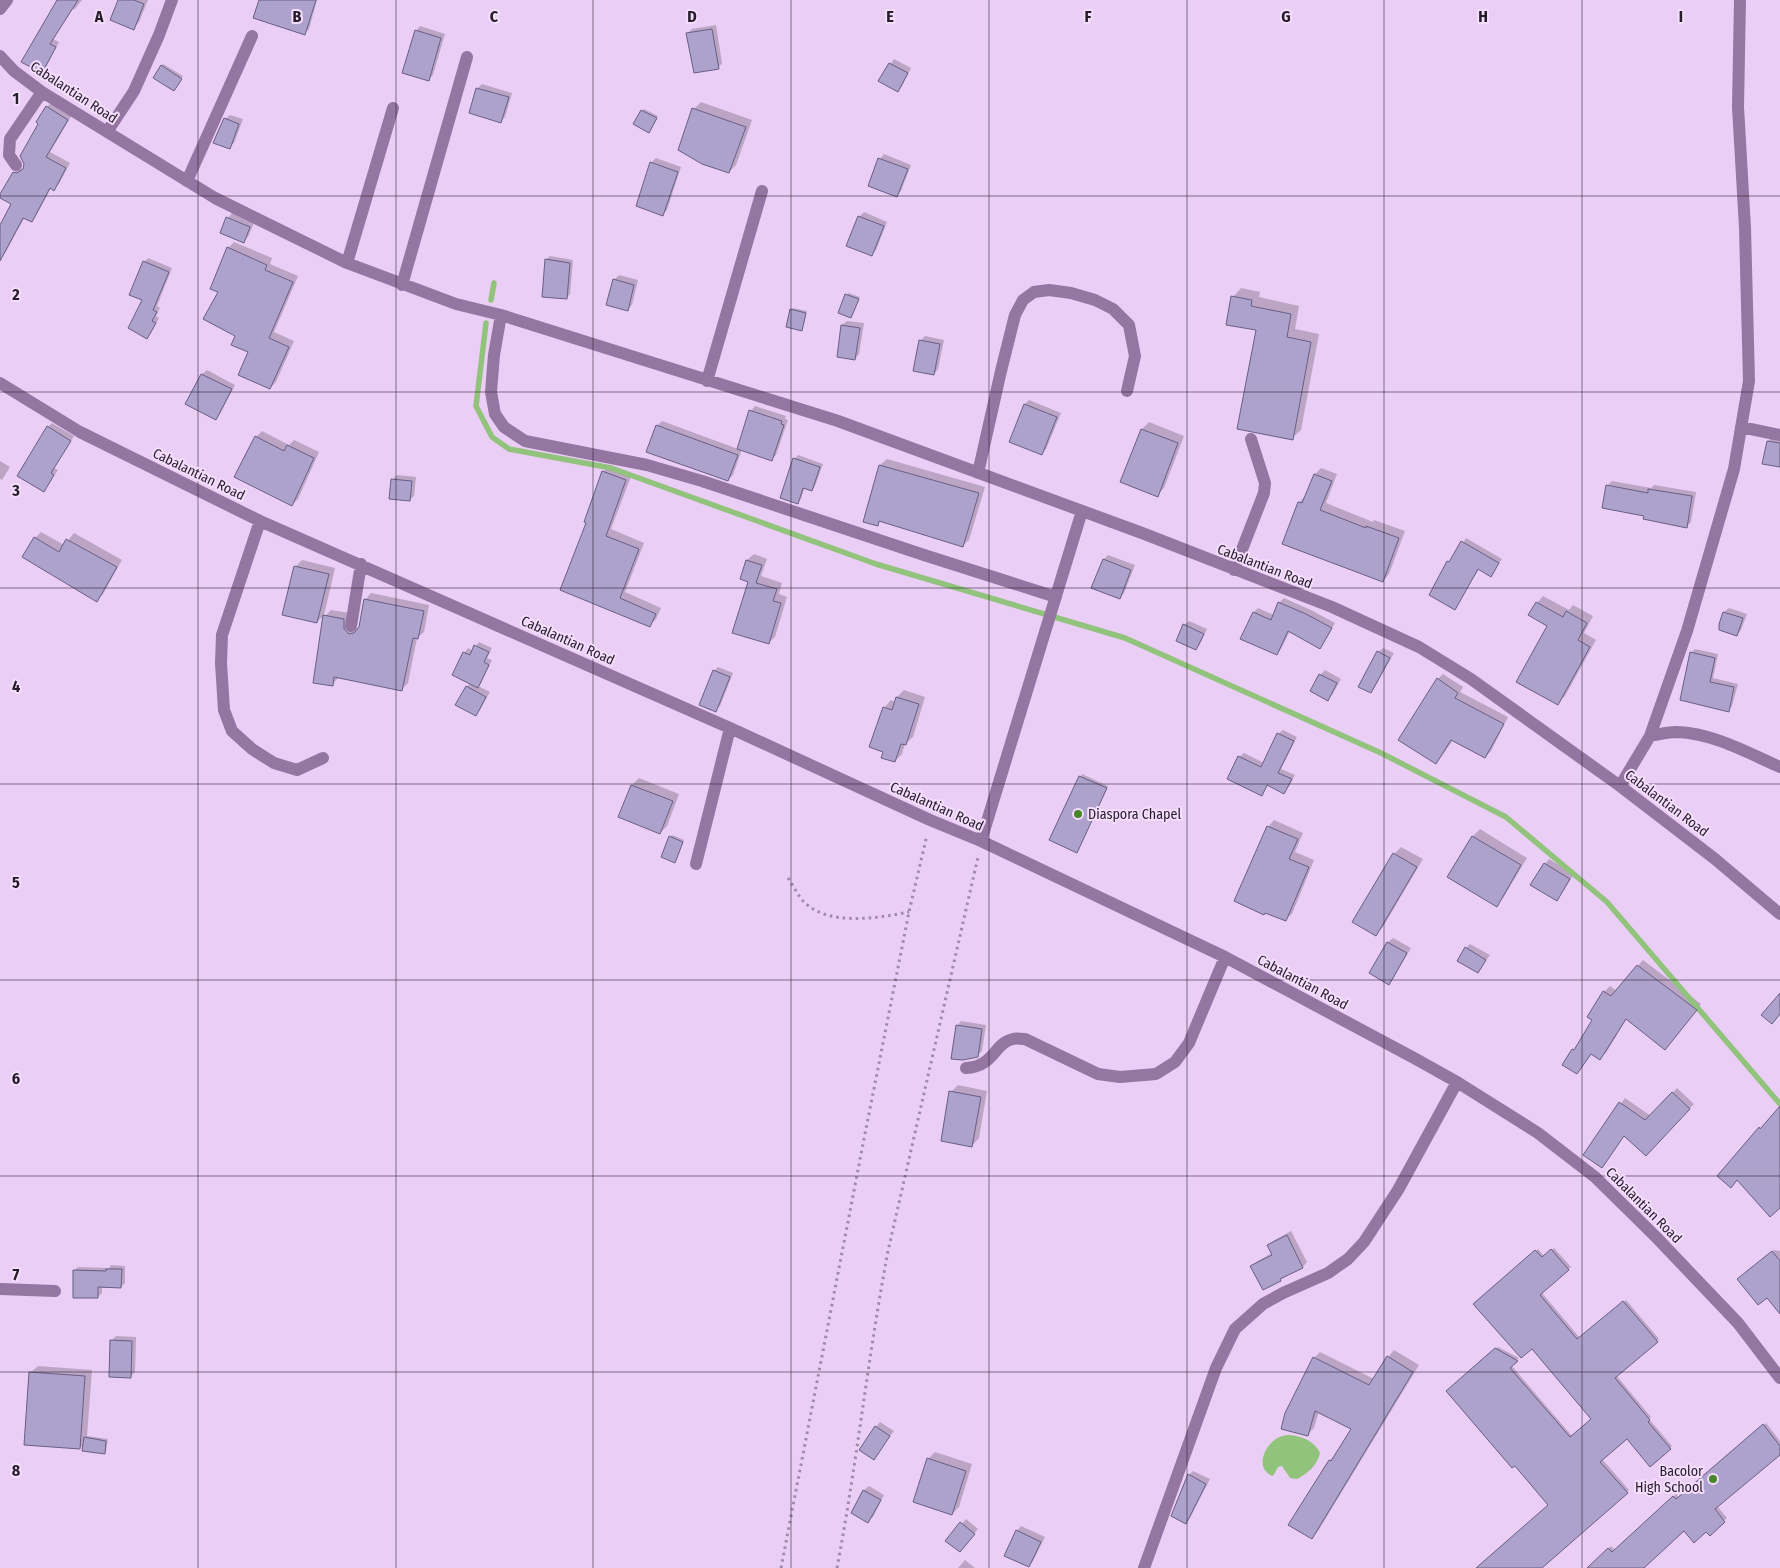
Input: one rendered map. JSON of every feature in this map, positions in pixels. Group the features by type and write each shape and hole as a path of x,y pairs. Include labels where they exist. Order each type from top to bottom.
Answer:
{"street":[{"path":"0,9 6,0"},
{"path":"107,132 134,91 172,0"},
{"path":"1620,786 1650,736 1687,631 1734,469 1742,427 1749,381 1749,346 1738,107 1740,0"},
{"path":"187,181 252,36"},
{"name":"Cabalantian Road","path":"0,56 14,71 42,92 215,198 347,263 456,304 501,316 838,421 1082,511 1332,607 1419,647 1471,679 1620,786 1715,858 1780,914"},
{"path":"402,284 467,57"},
{"path":"16,165 9,155 10,139 42,92"},
{"path":"347,263 393,108"},
{"path":"707,381 762,191"},
{"path":"978,473 1000,371 1015,315 1023,300 1034,292 1049,290 1071,292 1095,300 1113,309 1130,325 1135,356 1127,391"},
{"path":"501,316 494,355 491,392 495,414 504,427 525,441 647,465 702,481 924,555 1055,602"},
{"name":"Cabalantian Road","path":"0,383 80,432 260,521 361,564 730,728 930,820 981,841 1225,957 1457,1082 1538,1133 1595,1177 1656,1237 1738,1324 1780,1378"},
{"path":"1742,427 1780,435"},
{"path":"1234,570 1264,493 1265,483 1250,439"},
{"path":"981,841 1082,511"},
{"path":"260,521 222,635 221,663 224,710 232,731 252,750 274,763 297,770 323,758"},
{"path":"351,626 361,564"},
{"path":"696,864 730,728"},
{"path":"1650,736 1675,732 1690,733 1736,747 1780,767"},
{"path":"966,1068 976,1068 984,1063 1006,1042 1013,1039 1025,1039 1098,1074 1120,1078 1156,1074 1175,1062 1189,1043 1225,957"},
{"path":"1144,1568 1216,1368 1236,1329 1263,1304 1328,1273 1348,1259 1364,1242 1398,1190 1457,1082"},
{"path":"0,1289 55,1291"}],"path":[{"path":"781,1568 910,912 930,820"},
{"path":"836,1568 846,1518 888,1251 981,841"},
{"path":"788,878 804,901 820,912 846,918 869,919 910,912"}],"shaded area":[{"path":"1287,1435 1297,1436 1311,1442 1320,1453 1312,1469 1297,1479 1290,1478 1282,1466 1278,1467 1273,1476 1263,1467 1264,1454 1268,1447 1273,1441"}],"building":[{"path":"57,0 78,0 50,44 56,47 42,73 21,62"},
{"path":"118,0 134,0 144,4 134,30 110,20"},
{"path":"259,0 316,0 305,35 253,18"},
{"path":"712,29 719,69 694,73 686,33"},
{"path":"415,30 441,38 429,81 402,73"},
{"path":"889,63 908,73 898,92 878,81"},
{"path":"161,65 182,79 174,91 153,78"},
{"path":"476,88 509,97 501,123 469,113"},
{"path":"46,106 68,120 46,157 66,168 54,191 50,188 32,222 23,218 0,261 0,225 11,204 0,198 0,194 13,172 17,173 23,169 24,164 20,156"},
{"path":"692,108 746,127 729,173 702,164 678,150"},
{"path":"641,110 657,118 649,133 633,124"},
{"path":"224,118 239,124 230,149 213,143"},
{"path":"878,158 908,169 897,197 868,186"},
{"path":"650,162 678,172 663,216 636,206"},
{"path":"858,216 884,226 872,256 846,246"},
{"path":"226,217 250,227 244,243 220,233"},
{"path":"227,247 267,265 265,270 293,282 269,338 289,347 270,389 238,375 248,352 231,345 235,336 203,319 218,292 210,289"},
{"path":"545,259 570,263 567,299 542,297"},
{"path":"143,261 169,272 153,310 157,312 152,321 156,323 147,339 128,328 142,300 129,295"},
{"path":"613,279 634,285 628,311 606,305"},
{"path":"845,294 859,299 851,318 838,313"},
{"path":"1231,296 1252,300 1251,306 1291,314 1287,337 1311,342 1293,440 1237,429 1256,330 1226,325"},
{"path":"790,309 806,313 802,331 786,327"},
{"path":"841,325 860,328 855,360 837,357"},
{"path":"919,340 940,344 934,375 913,371"},
{"path":"201,374 232,389 216,420 185,404"},
{"path":"1024,404 1057,417 1042,455 1009,442"},
{"path":"749,410 782,421 781,424 784,425 772,461 737,449"},
{"path":"656,425 738,455 728,481 646,452"},
{"path":"47,426 71,441 51,473 54,475 44,492 17,476"},
{"path":"1141,429 1178,443 1158,497 1120,482"},
{"path":"255,436 284,451 287,445 314,458 292,506 234,477"},
{"path":"1767,441 1780,443 1780,467 1762,464"},
{"path":"793,458 820,467 812,491 803,488 798,504 780,498"},
{"path":"879,465 979,493 963,547 879,521 878,526 863,522"},
{"path":"602,471 626,480 606,536 639,549 620,598 656,614 650,627 560,590 586,523 584,522"},
{"path":"1314,474 1332,481 1320,510 1366,528 1366,526 1399,538 1383,582 1282,544 1298,502 1302,503"},
{"path":"391,479 412,481 410,501 389,499"},
{"path":"1606,485 1648,493 1648,489 1692,496 1687,528 1643,519 1644,516 1602,508"},
{"path":"34,537 59,552 66,539 117,567 97,602 22,557"},
{"path":"1461,541 1499,563 1491,577 1478,569 1455,610 1429,595 1447,561 1449,562"},
{"path":"1103,559 1131,570 1120,599 1091,588"},
{"path":"746,560 762,565 756,583 777,589 773,601 781,603 769,644 732,633 748,582 740,579"},
{"path":"294,566 329,574 317,623 282,615"},
{"path":"364,599 424,611 418,639 413,638 402,691 334,677 333,686 313,683 323,615 344,619 344,629 349,634 354,633 359,627"},
{"path":"1278,602 1332,628 1320,649 1288,631 1277,655 1240,639 1253,612 1271,620"},
{"path":"1536,602 1563,617 1566,611 1587,623 1578,640 1590,647 1558,705 1516,682 1547,626 1528,615"},
{"path":"1723,612 1743,618 1737,636 1719,630"},
{"path":"1183,624 1204,634 1196,650 1176,641"},
{"path":"474,645 489,652 484,662 489,665 478,688 452,675 463,652 470,655"},
{"path":"1377,651 1390,658 1371,693 1358,687"},
{"path":"1690,652 1715,658 1710,682 1734,687 1729,712 1680,700"},
{"path":"713,670 730,677 716,712 699,705"},
{"path":"1319,674 1337,683 1328,701 1310,691"},
{"path":"1437,678 1458,693 1455,698 1504,724 1485,758 1451,740 1436,764 1398,740"},
{"path":"466,686 486,697 476,716 455,705"},
{"path":"896,697 919,704 906,745 901,744 895,762 881,758 883,752 869,747 883,707 892,710"},
{"path":"1277,733 1294,741 1278,773 1292,779 1284,794 1267,785 1262,796 1227,779 1238,756 1261,767"},
{"name":"Diaspora Chapel","path":"1079,776 1107,788 1077,853 1049,840"},
{"path":"631,785 673,801 660,834 618,817"},
{"path":"1267,826 1298,839 1289,859 1309,867 1286,921 1265,913 1264,915 1234,901"},
{"path":"669,836 683,842 675,863 661,857"},
{"path":"1472,836 1521,865 1497,907 1447,877"},
{"path":"1393,853 1417,867 1376,936 1352,922"},
{"path":"1544,863 1570,879 1557,901 1530,885"},
{"path":"1387,942 1407,953 1389,985 1369,973"},
{"path":"1465,947 1486,960 1478,973 1457,961"},
{"path":"1637,965 1697,1010 1665,1050 1626,1019 1600,1060 1591,1054 1577,1074 1562,1065 1572,1049 1574,1050 1592,1020 1587,1017 1603,991 1611,996"},
{"path":"1780,993 1780,1014 1772,1024 1761,1015"},
{"path":"956,1025 982,1029 978,1057 963,1060 951,1059"},
{"path":"949,1091 981,1097 972,1147 941,1141"},
{"path":"1672,1092 1690,1109 1646,1156 1624,1136 1602,1168 1583,1155 1619,1102 1645,1120"},
{"path":"1780,1106 1780,1208 1770,1217 1737,1180 1731,1188 1717,1176 1759,1127 1760,1129"},
{"path":"1287,1235 1303,1268 1263,1290 1250,1266 1272,1255 1267,1245"},
{"path":"1551,1249 1569,1270 1540,1295 1577,1339 1623,1301 1658,1342 1615,1378 1671,1449 1650,1467 1627,1439 1600,1462 1628,1493 1542,1568 1476,1568 1548,1505 1515,1466 1512,1468 1446,1391 1495,1348 1518,1361 1510,1368 1570,1437 1591,1419 1532,1349 1521,1358 1473,1304 1535,1250 1542,1257"},
{"path":"1772,1251 1780,1261 1780,1314 1767,1298 1758,1305 1737,1279"},
{"path":"106,1269 122,1269 121,1288 98,1287 98,1298 73,1298 73,1270 106,1271"},
{"path":"110,1340 132,1341 131,1378 109,1377"},
{"path":"1387,1356 1413,1372 1312,1539 1288,1525 1351,1429 1315,1411 1308,1436 1281,1429 1285,1413 1313,1357 1369,1385"},
{"path":"29,1372 85,1376 80,1449 24,1445"},
{"path":"1763,1424 1780,1446 1780,1455 1715,1509 1725,1522 1710,1536 1706,1532 1694,1543 1684,1531 1644,1568 1587,1568 1608,1548 1612,1552 1673,1496 1676,1499"},
{"path":"875,1426 890,1436 874,1460 859,1450"},
{"path":"84,1437 106,1441 105,1454 82,1451"},
{"path":"927,1458 966,1471 952,1515 913,1502"},
{"path":"1188,1474 1206,1484 1186,1524 1171,1516"},
{"path":"863,1490 881,1500 868,1523 851,1513"},
{"path":"960,1522 975,1534 960,1552 945,1541"},
{"path":"1016,1530 1041,1542 1029,1567 1004,1556"}],"waterway":[{"path":"491,300 494,283"},
{"path":"486,323 476,406 492,437 509,449 611,468 876,564 1125,638 1381,753 1506,817 1607,902 1780,1104"}],"place":[{"name":"Diaspora Chapel","path":"1078,814"},
{"name":"Bacolor High School","path":"1713,1479"}]}
